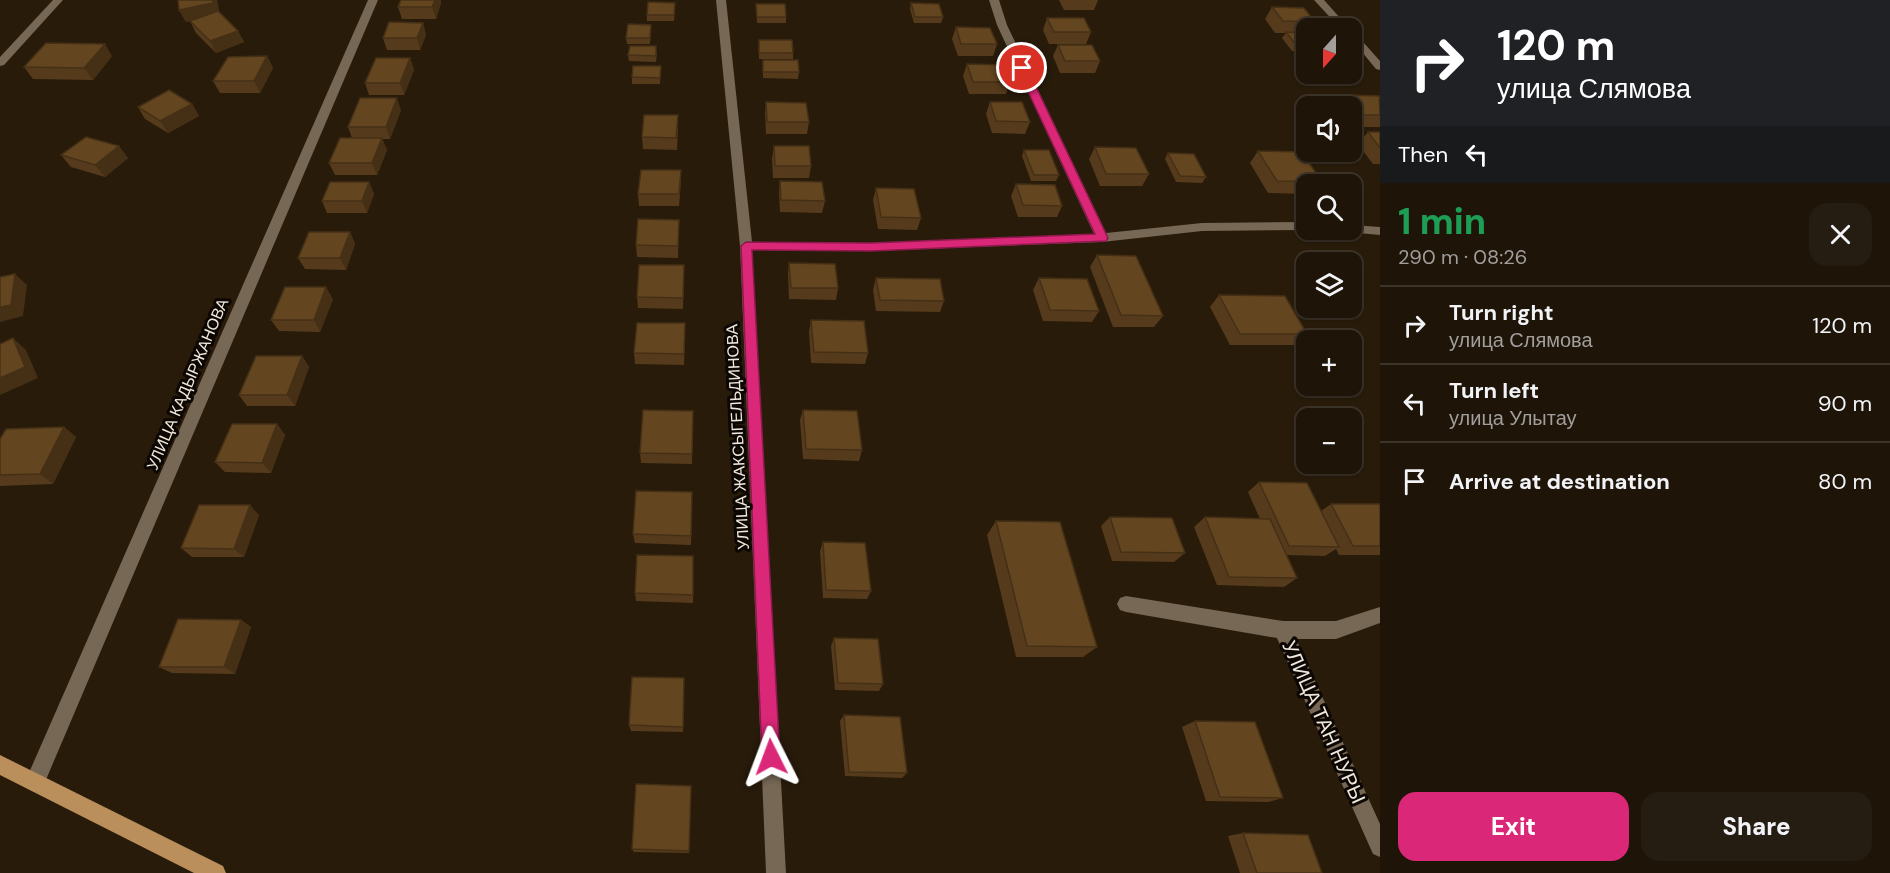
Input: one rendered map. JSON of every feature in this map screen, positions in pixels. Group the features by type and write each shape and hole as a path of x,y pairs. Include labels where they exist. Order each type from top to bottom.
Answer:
{"main road":[{"path":"0,765 216,873"}],"street":[{"path":"0,63 58,0"},
{"name":"УЛИЦА КАДЫРЖАНОВА","path":"35,782 373,0"},
{"name":"УЛИЦА ЖАКСЫГЕЛЬДИНОВА","path":"721,0 746,246 776,873"},
{"path":"994,0 1002,25 1102,238"},
{"path":"1319,0 1336,18"},
{"path":"1362,46 1380,67"},
{"path":"746,246 871,247 1102,238 1202,227 1296,226"},
{"path":"1362,230 1380,231"},
{"path":"1126,604 1283,630 1336,630 1380,615"},
{"name":"УЛИЦА ТАН НУРЫ","path":"1283,630 1380,847"}],"building":[{"path":"178,0 213,0 213,3 179,10"},
{"path":"401,0 435,0 432,7 398,7"},
{"path":"648,2 675,3 674,15 647,15"},
{"path":"911,3 939,4 943,17 915,17"},
{"path":"756,4 785,4 786,17 757,17"},
{"path":"1272,7 1304,8 1312,18 1296,18 1296,21 1283,21"},
{"path":"218,11 238,31 210,41 190,21"},
{"path":"1047,18 1084,18 1091,32 1054,32"},
{"path":"389,22 423,23 417,38 383,38"},
{"path":"628,24 651,25 650,38 626,38"},
{"path":"956,27 990,28 997,44 961,44"},
{"path":"1286,32 1296,32 1296,45"},
{"path":"759,40 792,40 793,53 759,53"},
{"path":"46,43 105,44 84,68 24,67"},
{"path":"1058,45 1092,45 1100,61 1065,61"},
{"path":"630,46 656,46 656,56 628,55"},
{"path":"267,56 254,81 213,81 228,57"},
{"path":"376,58 410,58 400,83 365,83"},
{"path":"763,60 798,60 799,72 763,72"},
{"path":"967,64 1004,65 1010,82 973,82"},
{"path":"633,66 661,66 660,78 632,77"},
{"path":"169,90 192,104 160,121 138,107"},
{"path":"1345,95 1379,96 1380,115 1362,115 1362,96"},
{"path":"360,98 397,98 386,127 348,127"},
{"path":"766,102 806,103 809,122 767,122"},
{"path":"990,102 1022,102 1030,122 996,121"},
{"path":"644,115 678,115 676,138 642,137"},
{"path":"1368,132 1380,132 1380,148"},
{"path":"86,137 119,146 95,165 61,155"},
{"path":"340,138 382,138 372,163 329,163"},
{"path":"774,146 809,146 811,166 775,166"},
{"path":"1095,147 1136,148 1149,174 1106,174"},
{"path":"1024,150 1049,150 1059,175 1034,175"},
{"path":"1258,151 1296,152 1296,162 1309,162 1317,174 1296,174 1296,181 1277,181"},
{"path":"1168,153 1194,154 1206,177 1180,176"},
{"path":"641,170 681,170 679,194 638,194"},
{"path":"780,181 822,182 825,201 781,200"},
{"path":"330,182 369,182 362,201 322,201"},
{"path":"1016,184 1055,185 1062,206 1023,205"},
{"path":"876,188 914,189 921,218 881,217"},
{"path":"638,219 679,220 678,246 636,245"},
{"path":"309,232 350,232 340,258 298,258"},
{"path":"1097,255 1136,256 1163,316 1121,315"},
{"path":"789,263 835,264 838,288 791,288"},
{"path":"639,265 684,265 683,298 637,297"},
{"path":"15,274 11,305 0,307 0,277"},
{"path":"876,278 940,279 944,301 880,300"},
{"path":"1039,278 1087,279 1099,311 1050,310"},
{"path":"285,287 326,287 314,320 271,320"},
{"path":"1219,295 1285,296 1305,330 1296,330 1296,334 1240,334"},
{"path":"811,320 864,321 868,353 814,352"},
{"path":"637,323 685,323 684,354 634,353"},
{"path":"13,338 25,367 0,378 0,344"},
{"path":"256,356 302,356 287,395 239,395"},
{"path":"643,410 693,411 692,454 640,453"},
{"path":"803,410 857,411 862,450 806,449"},
{"path":"232,424 277,424 262,463 215,462"},
{"path":"64,427 40,474 0,475 0,439 6,429"},
{"path":"1259,482 1307,483 1339,547 1289,546"},
{"path":"636,491 692,492 691,536 633,534"},
{"path":"1331,504 1380,504 1380,546 1353,546"},
{"path":"199,505 250,505 234,549 181,548"},
{"path":"1110,517 1172,518 1185,553 1121,552"},
{"path":"1205,517 1270,519 1297,578 1229,577"},
{"path":"996,521 1060,522 1097,647 1027,646"},
{"path":"823,542 865,543 871,591 826,590"},
{"path":"637,555 693,556 693,595 635,593"},
{"path":"178,619 241,620 224,667 159,667"},
{"path":"834,638 878,639 883,684 838,683"},
{"path":"632,677 684,678 683,727 629,725"},
{"path":"844,715 900,717 907,773 849,772"},
{"path":"1195,721 1255,722 1283,798 1220,797"},
{"path":"636,784 691,786 689,851 632,849"},
{"path":"1243,833 1308,835 1322,873 1257,873"}],"route":[{"path":"771,757 746,246 871,247 1102,238 1022,68"}]}
